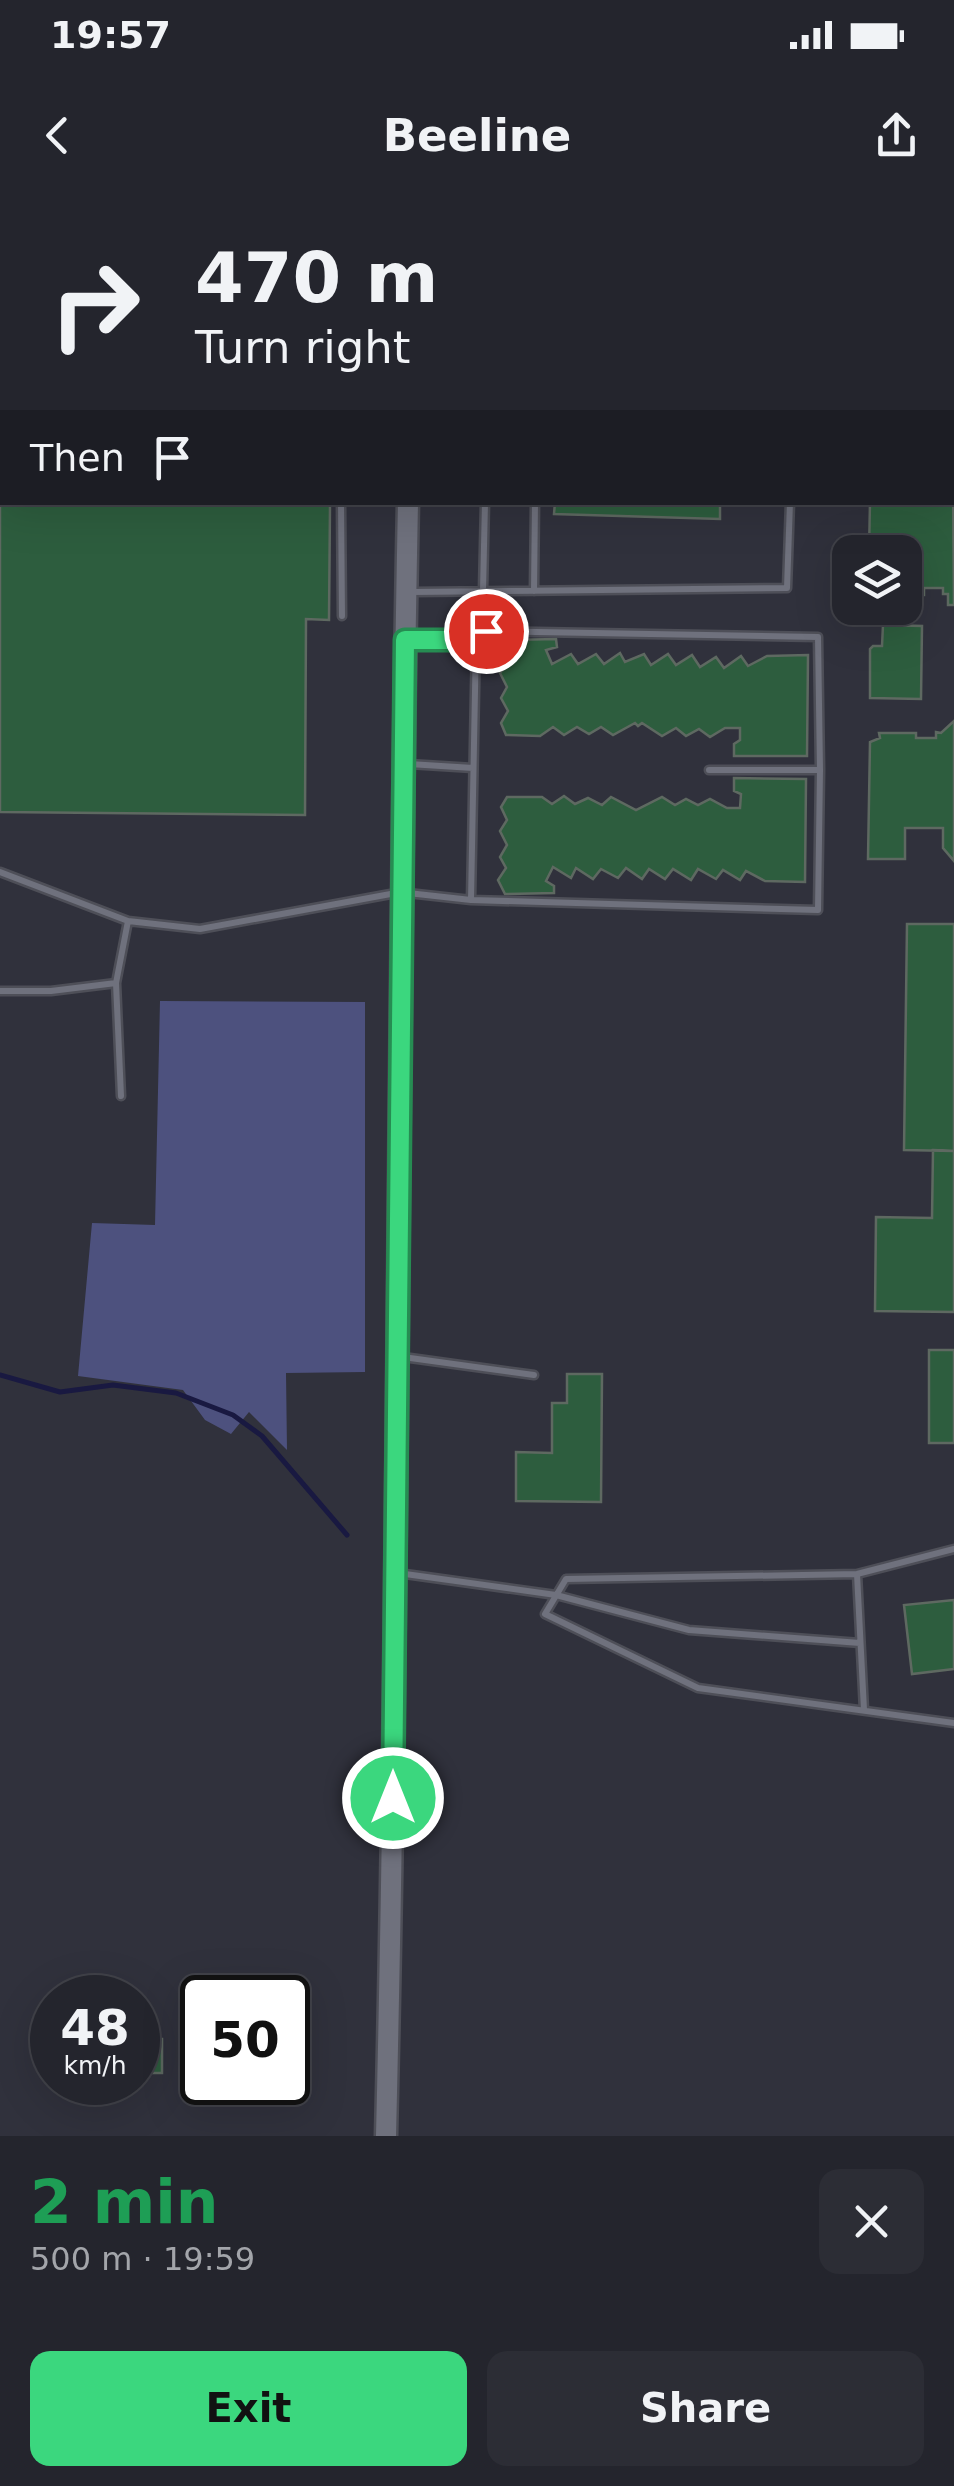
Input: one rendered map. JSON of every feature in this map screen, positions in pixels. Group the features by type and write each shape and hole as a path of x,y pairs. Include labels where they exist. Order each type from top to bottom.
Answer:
{"main road":[{"path":"386,2136 408,505"}],"lane":[{"path":"341,505 342,616"},
{"path":"483,591 485,505"},
{"path":"534,505 534,591"},
{"path":"406,592 787,588 790,505"},
{"path":"0,872 128,921 200,929 400,892 471,900 818,910 818,637 486,631 476,640 405,640"},
{"path":"471,900 476,640"},
{"path":"403,764 473,768"},
{"path":"710,770 820,770"},
{"path":"121,1096 116,983 128,921"},
{"path":"0,992 116,983"},
{"path":"396,1356 534,1376"},
{"path":"954,1548 857,1574 566,1579 544,1614 698,1688 954,1723"},
{"path":"395,1572 556,1596 689,1630 860,1643"},
{"path":"857,1574 864,1710"}],"shaded area":[{"path":"160,1001 365,1002 365,1372 286,1373 287,1450 249,1412 231,1434 205,1420 183,1390 78,1376 92,1223 155,1225"}],"building":[{"path":"0,505 330,505 329,620 306,619 305,815 0,812"},
{"path":"555,505 720,505 720,519 554,514"},
{"path":"870,505 953,505 954,605 948,605 948,594 943,594 943,588 924,588 924,595 922,535 869,535"},
{"path":"883,625 922,626 921,699 870,698 870,649 882,646"},
{"path":"556,639 557,647 546,650 552,664 571,654 578,664 596,654 604,664 620,653 625,662 644,654 651,665 668,654 676,665 692,655 700,667 716,657 724,668 741,656 748,666 767,656 808,655 807,756 734,756 740,728 725,728 710,737 699,729 686,736 676,728 662,736 642,723 635,723 613,735 601,727 589,734 577,727 564,735 553,727 540,736 506,735 501,723 508,711 501,698 507,687 500,673 508,664 501,650 510,640"},
{"path":"954,721 954,861 943,848 943,828 905,828 905,859 868,859 870,742 880,738 879,733 916,733 916,738 936,738 936,732 941,733"},
{"path":"734,778 806,779 805,882 765,881 746,871 740,880 723,870 716,879 698,869 691,880 673,869 665,879 649,869 642,879 626,868 618,878 601,869 593,879 576,868 571,878 553,867 546,881 554,886 554,893 505,894 498,880 506,868 500,857 507,845 500,831 507,820 501,807 507,797 542,797 552,804 564,796 575,804 588,798 602,805 611,797 636,810 662,797 675,805 686,799 698,805 710,799 727,808 740,808 741,794 734,791"},
{"path":"907,924 954,924 954,1151 904,1150"},
{"path":"933,1150 954,1151 954,1312 875,1311 876,1217 932,1218"},
{"path":"929,1350 954,1350 954,1443 929,1443"},
{"path":"567,1374 602,1374 601,1502 516,1501 516,1452 552,1453 552,1403 567,1403"},
{"path":"954,1600 954,1669 912,1674 904,1605"},
{"path":"160,2039 162,2039 160,2073"}],"waterway":[{"path":"0,1375 60,1392 113,1385 176,1393 233,1415 262,1436 347,1535"}],"route":[{"path":"393,1798 405,640 476,640 486,631"}]}
